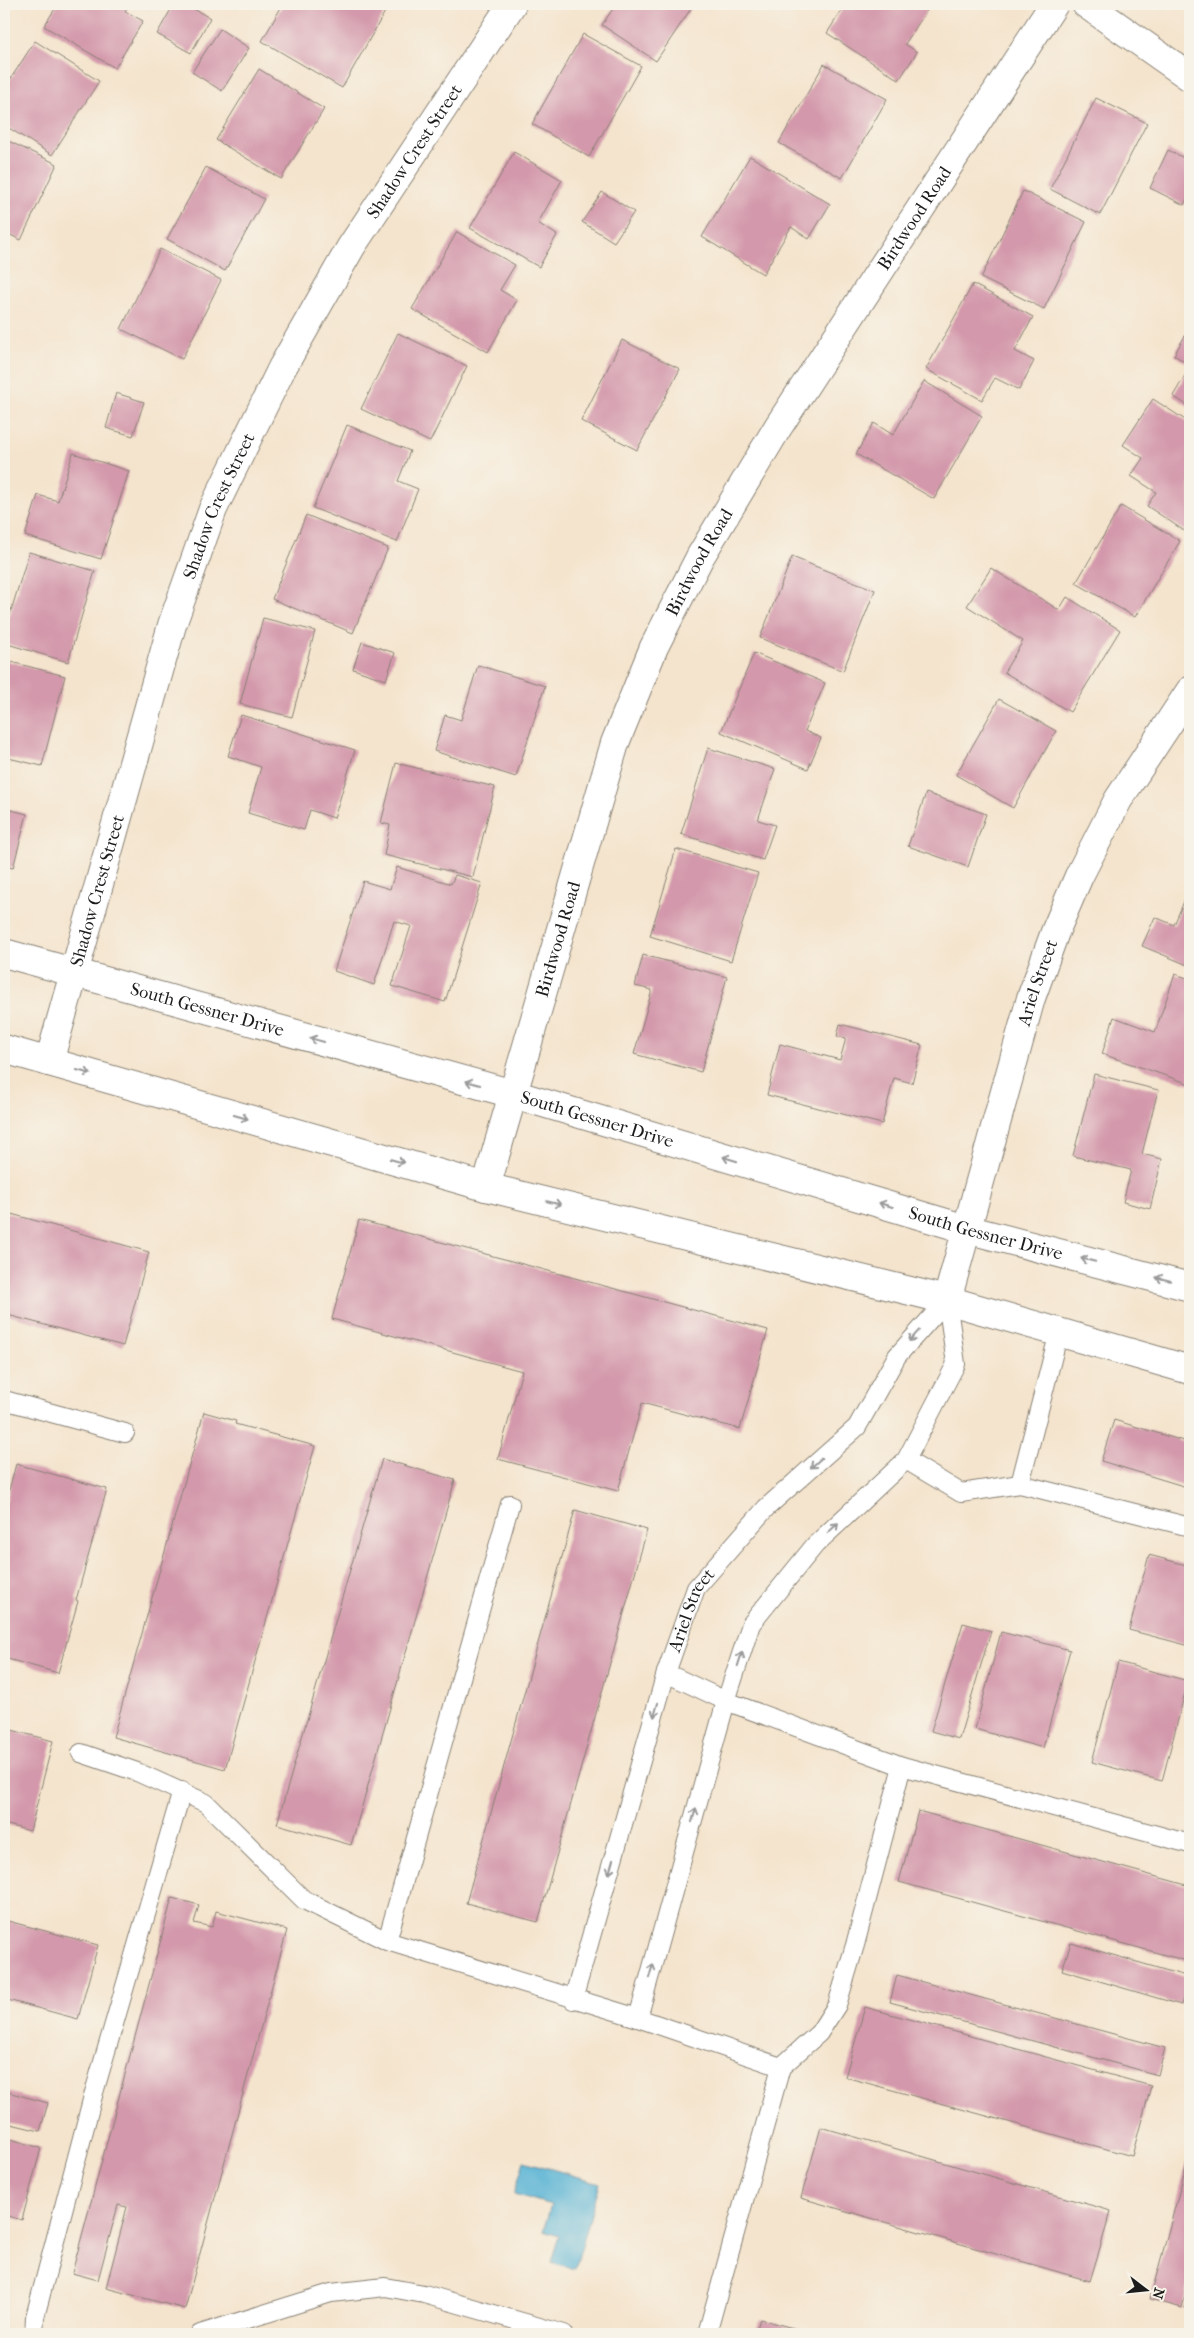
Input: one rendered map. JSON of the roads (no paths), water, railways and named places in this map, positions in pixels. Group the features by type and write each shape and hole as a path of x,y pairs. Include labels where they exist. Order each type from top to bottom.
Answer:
{"street":[{"name":"Shadow Crest Street","path":"49,1062 172,625 213,509 282,368 351,248 512,4"},
{"name":"Birdwood Road","path":"486,1187 615,743 654,647 700,557 778,427 1054,4"},
{"path":"1086,4 1190,77"},
{"name":"Ariel Street","path":"947,1300 1031,998 1055,932 1080,876 1118,800 1190,691"},
{"name":"South Gessner Drive","path":"4,953 514,1094 966,1229 1190,1286"},
{"path":"4,1049 486,1187 947,1300 1190,1370"}],"lane":[{"name":"Ariel Street","path":"638,2018 726,1701 751,1624 815,1545 906,1460 956,1364 947,1300"},
{"name":"Ariel Street","path":"573,2000 666,1673 696,1588 766,1508 857,1427 897,1356 947,1300"},
{"path":"1020,1484 1059,1332"},
{"path":"4,1400 125,1433"},
{"path":"906,1460 961,1493 1020,1484 1190,1527"},
{"path":"388,1940 510,1504"},
{"path":"666,1673 726,1701 902,1766 1190,1844"},
{"path":"81,1753 138,1772 206,1803 304,1900 388,1940 573,2000 638,2018 781,2067"},
{"path":"707,2334 781,2067 819,2034 837,2005 855,1945 902,1766"},
{"path":"34,2334 35,2317 93,2096 182,1791"},
{"path":"200,2334 331,2293 385,2287 424,2294 564,2334"}],"water":[{"path":"524,2161 600,2183 575,2269 551,2262 559,2236 543,2231 551,2205 514,2194"}]}
